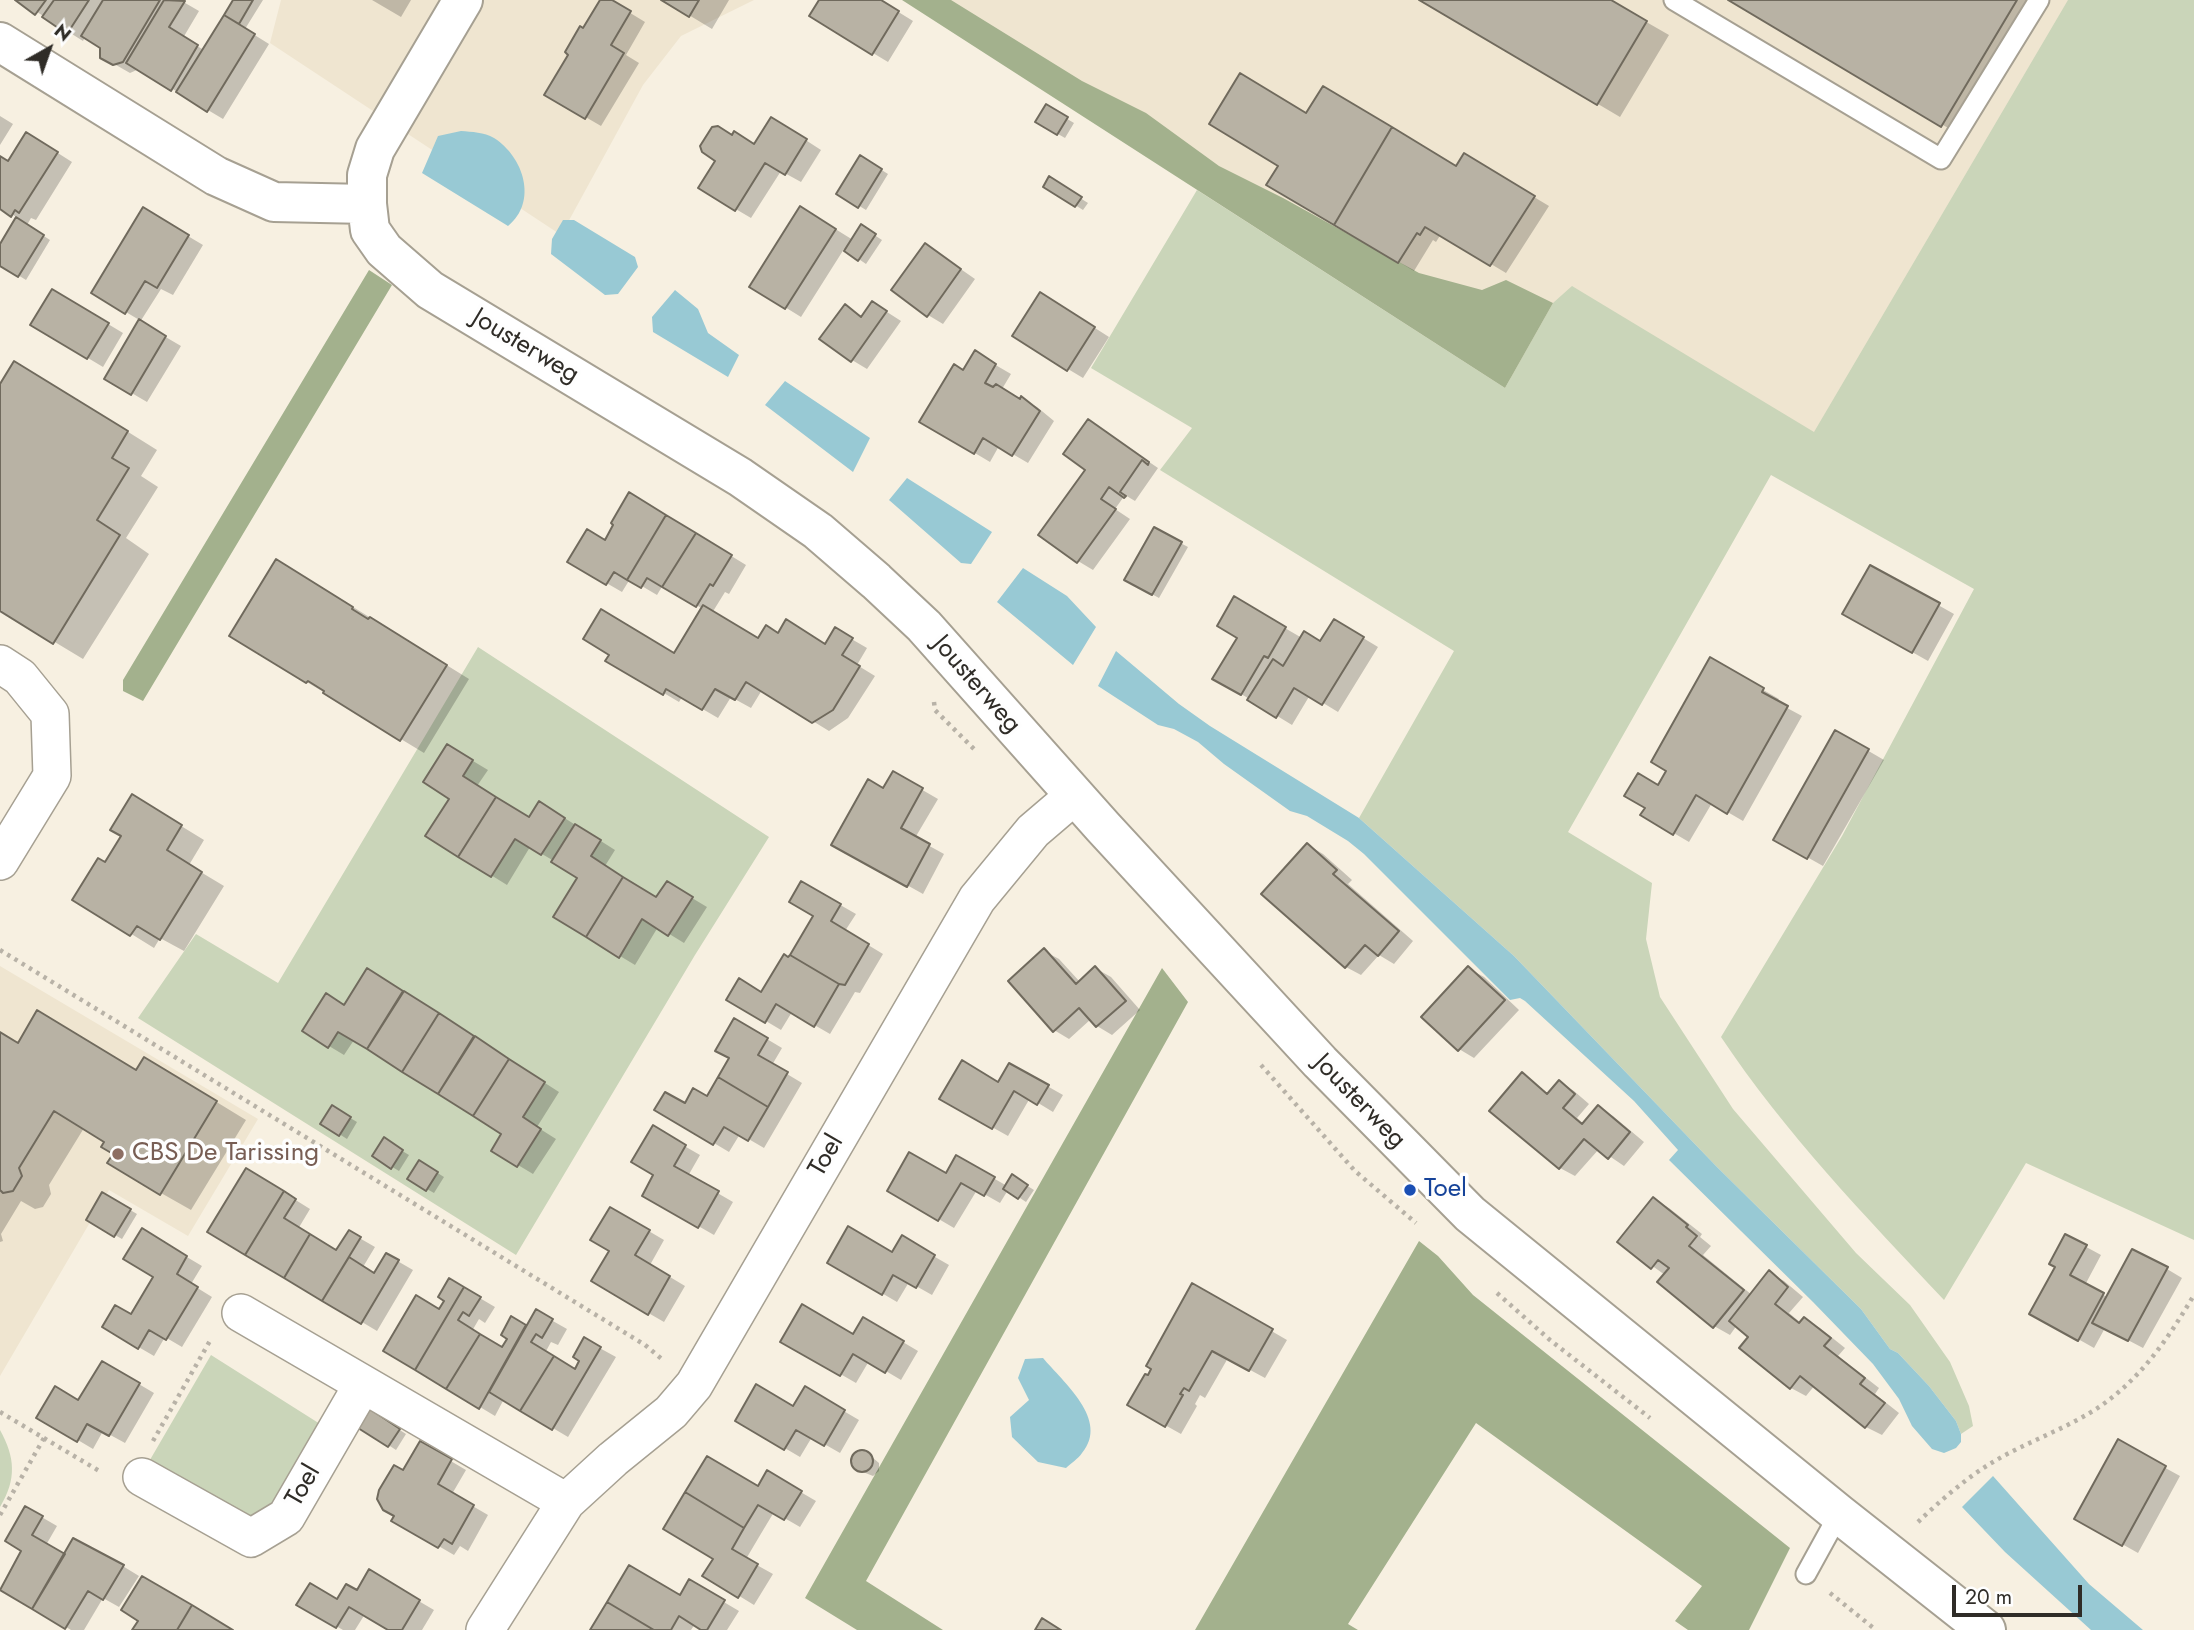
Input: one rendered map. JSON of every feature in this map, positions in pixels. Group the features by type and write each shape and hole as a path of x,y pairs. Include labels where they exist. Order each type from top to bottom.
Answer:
{"street":[{"name":"Jousterweg","path":"463,0 375,149 367,175 367,204 370,230 384,250 430,290 740,477 818,531 876,580 924,626 1074,796 1320,1062 1470,1213 1839,1514 1986,1630"},
{"path":"0,42 216,176 274,202 367,204"},
{"path":"0,664 20,677 50,714 52,776 0,861"},
{"name":"Toel","path":"485,1630 566,1502 671,1412 694,1385 977,899 1033,831 1074,796"},
{"path":"241,1313 566,1502"},
{"name":"Toel","path":"138,1475 251,1538 286,1517 363,1384"}],"lane":[{"path":"1674,0 1941,159 2039,0"},
{"path":"1806,1574 1839,1514"}],"path":[{"path":"0,950 645,1345 694,1385"},
{"path":"1887,1552 1937,1504 1992,1462 2101,1405 2145,1368 2174,1329 2194,1295"},
{"path":"0,1412 130,1489 230,1307 241,1313"},
{"path":"0,1515 44,1438"},
{"path":"1806,1574 1876,1630"}],"shaded area":[{"path":"281,0 754,0 681,36 643,85 561,235 270,43"},
{"path":"922,0 2119,0 1837,492 1521,385"},
{"name":"CBS De Tarissing","path":"0,966 258,1119 188,1236 109,1190 0,1376"}],"green space":[{"path":"902,0 951,0 1082,81 1146,113 1219,166 1419,273 1482,290 1506,280 1553,303 1505,388"},
{"path":"2068,0 2194,0 2194,1240 2026,1163 1944,1300 1799,1140 1721,1037 1842,836 1974,589 1771,475 1568,832 1652,883 1646,939 1660,997 1733,1109 1856,1253 1910,1305 1950,1362 1969,1406 1973,1426 1961,1434 1956,1421 1929,1386 1898,1353 1890,1349 1861,1309 1717,1167 1514,956 1359,818 1454,651 1160,470 1192,428 1091,368 1197,190 1505,388 1553,303 1572,286 1814,432"},
{"path":"369,270 392,285 143,701 123,691 123,680"},
{"path":"478,647 769,837 695,955 516,1255 138,1018 196,934 278,983"},
{"path":"1162,968 1188,1002 866,1581 943,1630 857,1630 805,1598"},
{"path":"1419,1241 1438,1256 1473,1295 1790,1548 1749,1630 1688,1630 1675,1621 1702,1586 1476,1423 1348,1624 1358,1630 1195,1630"},
{"path":"211,1355 328,1429 268,1519 245,1524 147,1465"},
{"path":"0,1430 9,1449 12,1468 9,1487 0,1507"}],"water":[{"path":"461,131 482,133 494,138 513,156 520,168 524,180 523,205 508,226 422,173 438,136"},
{"path":"563,220 574,220 635,257 638,267 618,294 605,295 551,254 552,239"},
{"path":"675,290 698,309 708,333 739,355 728,377 653,332 652,317"},
{"path":"785,381 870,438 853,472 765,405"},
{"path":"907,478 992,532 971,564 961,563 889,500"},
{"path":"1023,568 1067,596 1096,627 1073,665 997,602"},
{"path":"1116,651 1179,704 1210,726 1359,818 1514,956 1717,1167 1861,1309 1890,1349 1898,1353 1929,1386 1956,1421 1961,1442 1956,1448 1944,1453 1932,1449 1912,1426 1899,1399 1873,1364 1669,1160 1678,1150 1634,1101 1525,1001 1520,998 1510,1000 1364,854 1307,816 1290,811 1198,742 1174,729 1158,725 1098,686"},
{"path":"1043,1358 1072,1390 1087,1415 1091,1428 1089,1440 1082,1453 1066,1468 1038,1462 1012,1437 1010,1417 1029,1400 1018,1378 1025,1359"},
{"path":"1993,1476 2089,1584 2143,1630 2091,1630 2005,1552 1962,1507"}],"building":[{"path":"15,0 46,0 35,15"},
{"path":"54,0 89,0 67,34 42,17"},
{"path":"103,0 160,0 123,62 113,65 100,58 100,48 81,36"},
{"path":"164,0 185,1 169,27 198,45 171,91 126,63"},
{"path":"233,0 253,0 239,24 224,15"},
{"path":"600,0 612,0 631,11 611,45 624,53 585,119 544,95 568,55 565,52 580,26 583,28"},
{"path":"661,0 699,0 689,17"},
{"path":"819,0 881,0 899,11 872,55 809,16"},
{"path":"1419,0 1611,0 1647,21 1597,105"},
{"path":"1728,0 2017,0 1941,127"},
{"path":"224,15 255,34 207,112 176,92"},
{"path":"1240,73 1306,113 1323,86 1392,127 1334,225 1266,185 1278,166 1209,124"},
{"path":"1046,104 1068,117 1057,135 1035,122"},
{"path":"771,117 807,139 785,175 765,163 735,211 698,188 715,161 702,152 700,146 712,127 718,126 732,135 734,131 754,144"},
{"path":"1392,127 1456,166 1464,153 1535,196 1490,266 1425,227 1420,235 1417,233 1398,263 1334,225"},
{"path":"26,132 58,152 19,213 15,210 11,217 0,209 0,156 8,161"},
{"path":"860,155 882,169 858,208 836,194"},
{"path":"1049,176 1082,197 1075,207 1043,187"},
{"path":"800,206 836,229 785,309 749,287"},
{"path":"143,207 189,235 157,288 145,281 125,314 91,293"},
{"path":"16,217 44,235 18,277 0,266 0,244"},
{"path":"861,224 876,234 858,261 844,251"},
{"path":"925,243 961,269 927,317 891,290"},
{"path":"52,289 109,323 87,359 30,325"},
{"path":"1040,292 1095,327 1067,371 1012,336"},
{"path":"872,301 887,311 851,362 819,339 845,304 861,317"},
{"path":"139,319 166,336 131,395 104,379"},
{"path":"975,350 996,364 985,383 993,387 996,384 1020,399 1021,396 1040,411 1012,456 983,438 974,454 919,422 954,364 963,370"},
{"path":"14,361 128,431 112,458 129,468 97,520 120,535 53,644 0,611 0,384"},
{"path":"1088,419 1149,462 1148,465 1142,460 1120,492 1126,496 1124,498 1109,487 1101,499 1116,509 1077,563 1038,535 1085,470 1063,454"},
{"path":"629,492 666,515 627,580 614,572 606,585 567,562 587,529 605,540 613,525 611,523"},
{"path":"666,515 696,533 662,587 647,578 641,588 627,580"},
{"path":"1154,527 1182,542 1152,595 1124,580"},
{"path":"696,533 732,555 696,607 662,587"},
{"path":"276,559 368,619 370,617 447,665 400,741 308,681 306,683 229,636"},
{"path":"1870,565 1940,603 1912,653 1842,614"},
{"path":"1234,596 1286,627 1268,658 1264,656 1241,695 1212,679 1237,638 1217,626"},
{"path":"703,605 758,638 766,625 778,633 786,619 825,644 835,627 853,638 842,655 860,666 833,710 812,723 746,682 735,700 715,689 702,710 666,689 663,695 605,661 609,655 583,639 601,609 674,653"},
{"path":"1334,619 1364,637 1322,705 1294,688 1276,718 1247,700 1273,659 1283,666 1304,631 1320,641"},
{"path":"1710,657 1764,688 1762,692 1788,706 1727,814 1696,795 1673,835 1640,815 1645,808 1624,796 1638,773 1658,785 1666,771 1651,762"},
{"path":"1835,730 1869,749 1807,859 1773,840"},
{"path":"447,744 473,760 463,776 496,797 458,857 425,836 449,799 423,782"},
{"path":"893,771 923,788 901,828 930,844 907,887 831,845 868,779 883,788"},
{"path":"132,794 182,825 167,850 202,872 160,940 137,926 130,936 72,900 98,858 105,862 121,836 110,830"},
{"path":"496,797 529,817 539,801 565,818 541,855 515,839 491,877 458,857"},
{"path":"575,824 601,840 591,856 623,877 586,937 553,917 577,878 551,862"},
{"path":"1307,843 1337,870 1333,874 1399,931 1378,956 1365,945 1345,968 1261,894"},
{"path":"623,877 656,897 667,881 693,897 668,936 642,919 619,958 586,937"},
{"path":"801,881 841,904 831,921 869,944 845,985 790,955 813,916 789,902"},
{"path":"1044,948 1076,984 1095,966 1126,1001 1096,1027 1079,1008 1053,1032 1008,981"},
{"path":"784,954 839,984 814,1027 776,1004 765,1023 726,1000 739,978 761,992"},
{"path":"1468,966 1505,1000 1458,1051 1421,1017"},
{"path":"367,968 403,991 367,1049 338,1032 328,1048 302,1031 326,993 344,1005"},
{"path":"404,991 439,1013 402,1072 367,1049"},
{"path":"37,1010 136,1070 144,1057 217,1101 160,1195 107,1163 113,1154 101,1147 104,1142 54,1111 19,1168 22,1176 13,1191 3,1193 0,1190 0,1032 18,1043"},
{"path":"439,1013 474,1036 438,1094 402,1072"},
{"path":"734,1018 768,1038 758,1055 788,1072 768,1107 718,1077 729,1058 715,1051"},
{"path":"475,1036 509,1059 473,1116 438,1094"},
{"path":"509,1059 545,1082 523,1117 541,1129 517,1167 491,1151 501,1134 473,1116"},
{"path":"962,1060 998,1082 1009,1063 1049,1085 1037,1105 1014,1091 992,1129 939,1099"},
{"path":"1522,1072 1547,1094 1559,1080 1575,1094 1563,1108 1582,1124 1598,1105 1630,1132 1608,1159 1584,1139 1559,1169 1489,1111"},
{"path":"718,1077 768,1107 748,1141 724,1127 713,1145 654,1110 665,1092 685,1103 693,1088 707,1096"},
{"path":"332,1105 351,1117 339,1136 320,1124"},
{"path":"653,1125 686,1145 674,1166 719,1191 698,1228 642,1196 653,1175 631,1162"},
{"path":"384,1137 403,1150 391,1169 372,1156"},
{"path":"909,1152 946,1173 956,1155 995,1177 984,1196 961,1183 938,1221 887,1191"},
{"path":"419,1160 438,1172 426,1191 407,1179"},
{"path":"246,1168 284,1191 245,1255 207,1232"},
{"path":"1012,1174 1028,1185 1018,1199 1003,1189"},
{"path":"284,1191 296,1199 284,1218 310,1234 284,1278 245,1255"},
{"path":"102,1192 131,1209 114,1237 86,1220"},
{"path":"1653,1197 1688,1225 1686,1227 1697,1236 1689,1246 1744,1290 1713,1328 1657,1282 1669,1268 1658,1260 1651,1269 1617,1242"},
{"path":"610,1207 650,1230 635,1255 670,1276 648,1315 591,1281 609,1251 590,1240"},
{"path":"848,1226 892,1252 902,1235 935,1255 916,1288 893,1275 882,1295 827,1263"},
{"path":"142,1228 187,1256 177,1274 198,1287 166,1340 149,1330 138,1349 102,1327 115,1305 131,1314 153,1277 123,1259"},
{"path":"349,1230 361,1237 322,1301 284,1278 310,1234 336,1250"},
{"path":"2065,1234 2087,1245 2070,1275 2104,1293 2078,1341 2029,1314 2055,1267 2049,1264"},
{"path":"2132,1249 2168,1267 2128,1341 2092,1323"},
{"path":"386,1253 399,1260 361,1324 322,1301 349,1257 374,1273"},
{"path":"1769,1270 1788,1287 1775,1304 1799,1323 1804,1317 1831,1338 1824,1346 1865,1378 1860,1384 1885,1403 1865,1428 1800,1376 1790,1389 1739,1348 1748,1337 1729,1321"},
{"path":"449,1278 464,1287 415,1370 383,1351 416,1295 439,1309 444,1301 438,1297"},
{"path":"1192,1283 1273,1329 1249,1371 1212,1351 1189,1391 1184,1388 1180,1394 1183,1395 1165,1427 1127,1405 1145,1374 1148,1375 1151,1369 1146,1366"},
{"path":"464,1287 481,1297 469,1316 463,1312 458,1320 480,1334 446,1389 415,1370"},
{"path":"802,1304 853,1334 863,1317 904,1341 885,1373 853,1354 840,1376 780,1342"},
{"path":"536,1309 553,1319 542,1338 536,1334 531,1342 554,1356 520,1411 489,1392"},
{"path":"511,1316 526,1325 479,1409 446,1389 480,1334 502,1347 507,1339 501,1335"},
{"path":"584,1337 601,1347 552,1430 520,1411 554,1356 575,1369 579,1361 573,1357"},
{"path":"102,1361 140,1383 109,1436 87,1424 77,1442 36,1418 55,1386 78,1400"},
{"path":"756,1384 793,1406 805,1386 845,1410 824,1446 796,1430 784,1450 735,1421"},
{"path":"370,1409 400,1429 388,1447 358,1428"},
{"path":"2118,1439 2166,1466 2122,1546 2074,1519"},
{"path":"420,1441 452,1459 438,1484 474,1505 452,1544 444,1539 438,1548 391,1521 394,1516 383,1510 377,1499 379,1490 394,1465 403,1470"},
{"path":"862,1450 870,1453 873,1461 870,1469 862,1472 854,1469 851,1461 854,1453"},
{"path":"707,1456 758,1486 767,1470 802,1491 784,1520 758,1505 744,1528 685,1492"},
{"path":"685,1492 744,1528 732,1549 758,1564 738,1598 702,1576 713,1559 663,1529"},
{"path":"25,1506 43,1516 32,1535 65,1554 32,1609 0,1590 21,1551 5,1541"},
{"path":"73,1538 124,1565 103,1600 88,1591 65,1629 32,1609"},
{"path":"629,1565 680,1595 689,1579 725,1600 707,1630 701,1630 679,1616 671,1630 654,1630 607,1602"},
{"path":"369,1569 420,1600 402,1630 388,1630 349,1607 336,1628 296,1605 310,1583 337,1599 346,1584 357,1590"},
{"path":"142,1576 192,1605 177,1630 132,1630 138,1621 121,1610"},
{"path":"607,1602 654,1630 590,1630"},
{"path":"192,1605 233,1630 177,1630"},
{"path":"1042,1618 1061,1630 1035,1630"}],"place":[{"name":"CBS De Tarissing","path":"118,1154"},
{"name":"Toel","path":"1410,1190"}]}
